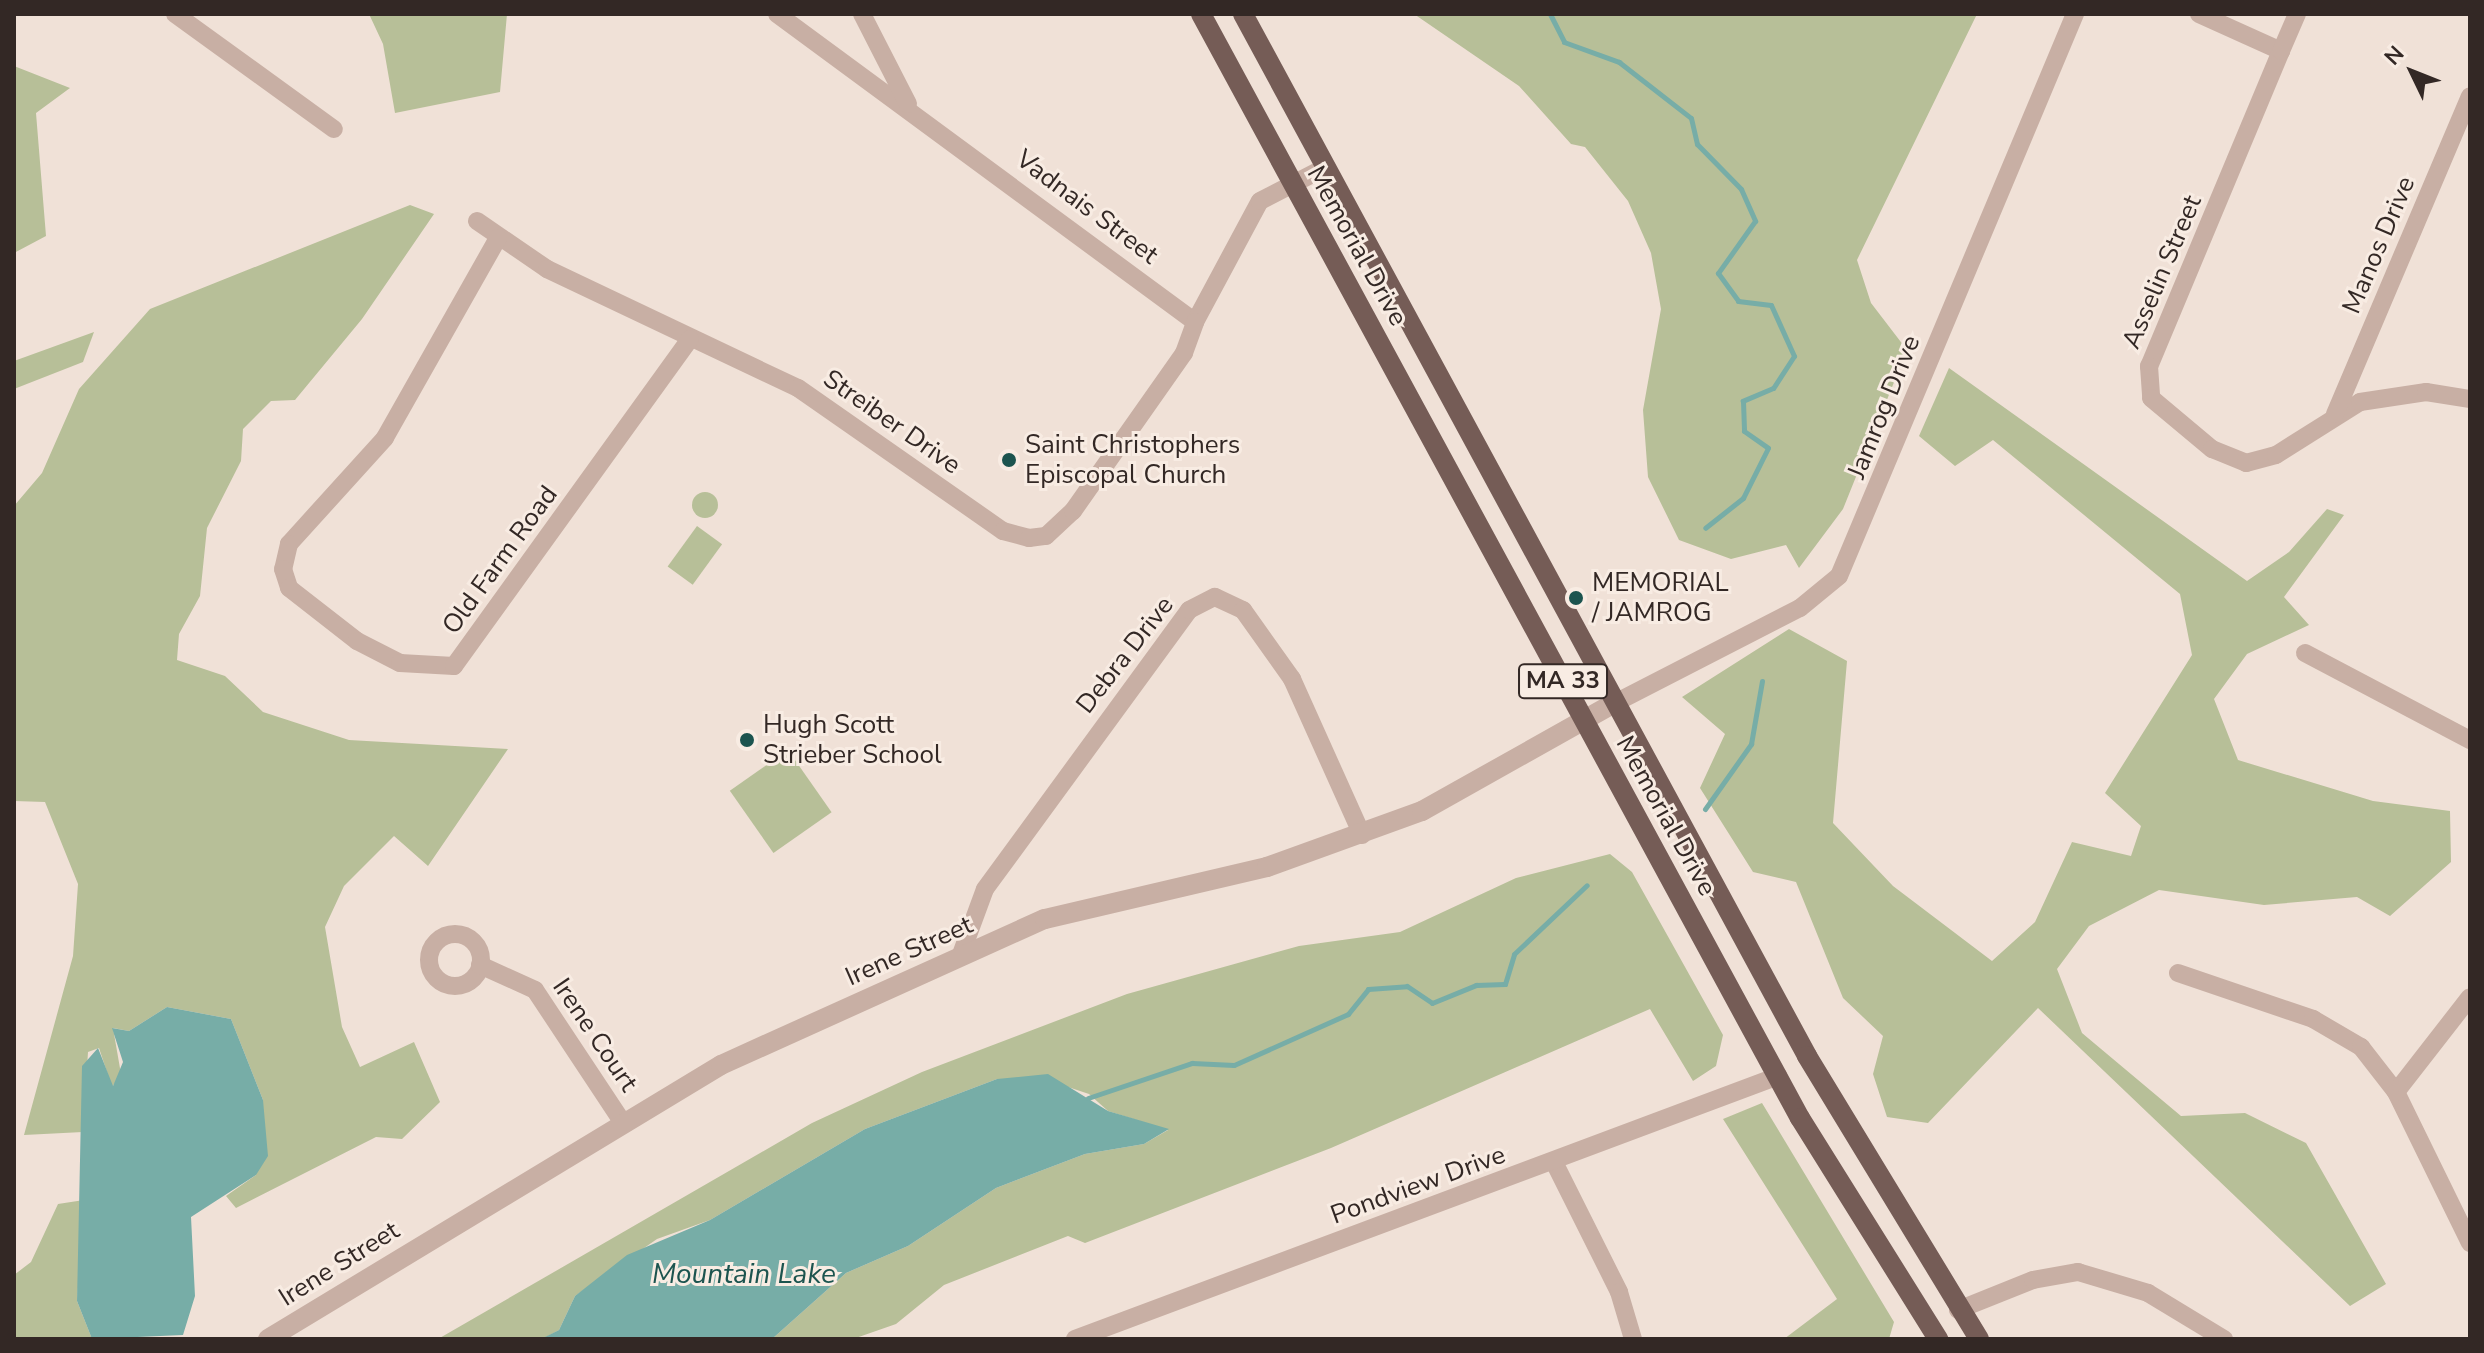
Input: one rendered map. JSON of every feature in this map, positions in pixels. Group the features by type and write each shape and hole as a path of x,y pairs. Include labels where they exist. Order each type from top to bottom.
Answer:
{"main road":[{"name":"Memorial Drive","path":"1201,14 1778,1076 1938,1339"},
{"name":"Memorial Drive","path":"1243,14 1613,704 1861,1153 1979,1339"}],"street":[{"path":"175,14 334,129"},
{"name":"Vadnais Street","path":"777,14 909,107 1195,322"},
{"path":"862,14 909,107"},
{"name":"Jamrog Drive","path":"1613,704 1800,608 1839,576 2075,14"},
{"path":"2199,14 2281,51"},
{"name":"Asselin Street","path":"2297,14 2147,382 2151,398 2212,449 2246,463 2276,455 2335,414 2408,393 2470,399"},
{"name":"Manos Drive","path":"2335,414 2470,96"},
{"path":"1195,322 1260,201 1324,168"},
{"name":"Streiber Drive","path":"477,221 498,238 690,339 798,388 1003,531 1029,538 1046,536 1073,511 1184,353 1195,322"},
{"name":"Old Farm Road","path":"498,238 385,438 289,544 283,569 289,588 357,641 400,663 454,666 690,339"},
{"name":"Debra Drive","path":"960,957 994,876 1189,610 1215,597 1243,610 1292,679 1362,835"},
{"path":"2305,653 2470,740"},
{"name":"Irene Street","path":"268,1339 621,1120 721,1065 960,957 1106,899 1267,867 1422,811 1613,704"},
{"name":"Irene Court","path":"480,965 535,990 621,1120"},
{"path":"2178,973 2341,1032 2370,1055 2396,1092 2470,1243"},
{"path":"2396,1092 2470,997"},
{"name":"Pondview Drive","path":"1075,1339 1555,1164 1778,1076"},
{"path":"1555,1164 1619,1292 1633,1339"},
{"path":"1958,1310 2033,1280 2078,1272 2148,1293 2224,1339"}],"green space":[{"path":"369,14 507,14 500,92 395,113 383,44"},
{"path":"1414,14 1977,14 1857,260 1871,303 1907,350 1843,509 1799,568 1786,545 1731,559 1679,540 1648,477 1643,410 1661,309 1651,253 1628,201 1585,147 1571,144 1519,86"},
{"path":"14,66 70,88 36,113 46,236 14,253"},
{"path":"410,205 434,214 362,319 295,400 271,401 243,429 241,461 207,528 200,596 179,634 177,660 225,676 263,712 349,740 508,749 428,866 394,836 344,886 325,927 342,1027 360,1067 414,1042 440,1102 402,1139 376,1137 236,1208 226,1196 256,1175 263,1100 231,1019 167,1007 129,1031 113,1028 121,1074 112,1087 99,1048 88,1052 83,1132 24,1135 73,956 78,884 45,802 14,801 14,506 42,473 79,389 150,309"},
{"path":"94,332 83,362 14,389 14,361"},
{"path":"1949,368 2247,581 2289,552 2327,509 2344,515 2284,597 2309,625 2247,654 2214,699 2238,760 2373,801 2450,811 2451,862 2390,916 2357,897 2264,905 2159,890 2089,926 2057,969 2082,1033 2181,1116 2245,1113 2306,1143 2386,1284 2350,1306 2038,1008 1928,1123 1887,1117 1873,1074 1883,1036 1843,998 1796,882 1753,872 1700,788 1725,734 1682,697 1789,629 1847,661 1833,823 1893,886 1992,961 2035,922 2072,842 2131,856 2141,826 2105,793 2192,655 2180,594 1993,440 1955,466 1919,436"},
{"path":"705,492 714,496 718,505 714,514 705,518 696,514 692,505 696,496"},
{"path":"697,526 722,544 693,585 668,566"},
{"path":"788,750 832,812 773,853 730,791"},
{"path":"1610,854 1632,872 1723,1035 1716,1066 1693,1081 1650,1009 1331,1148 1085,1243 1068,1236 944,1285 896,1324 853,1339 772,1339 846,1273 908,1246 996,1188 1085,1154 1144,1144 1168,1130 1108,1111 1089,1094 1053,1082 997,1079 865,1129 710,1220 657,1239 575,1296 559,1330 544,1338 438,1339 812,1123 922,1072 1127,994 1299,946 1400,932 1516,878"},
{"path":"1762,1103 1894,1322 1889,1339 1784,1339 1837,1299 1723,1119"},
{"path":"84,1200 77,1301 92,1339 14,1339 14,1275 31,1262 58,1204"}],"water":[{"path":"167,1007 231,1019 263,1100 268,1156 256,1175 191,1217 195,1296 183,1335 92,1339 77,1301 82,1066 98,1048 113,1086 123,1062 112,1028 129,1031"},
{"name":"Mountain Lake","path":"1048,1074 1108,1111 1169,1129 1144,1144 1085,1154 996,1188 908,1246 846,1273 772,1339 541,1339 559,1330 575,1296 627,1255 710,1220 865,1129 997,1079"}],"waterway":[{"path":"1550,14 1564,42 1619,62 1691,118 1697,144 1741,189 1755,221 1718,273 1738,301 1771,305 1794,356 1773,388 1743,401 1744,431 1768,448 1743,498 1705,528"},
{"path":"1705,809 1751,744 1762,681"},
{"path":"1088,1098 1192,1063 1234,1065 1348,1014 1368,989 1407,986 1432,1003 1476,985 1505,984 1514,954 1587,885"}],"place":[{"name":"Saint Christophers Episcopal Church","path":"1009,460"},
{"name":"MEMORIAL / JAMROG","path":"1576,598"},
{"name":"Hugh Scott Strieber School","path":"747,740"}]}
